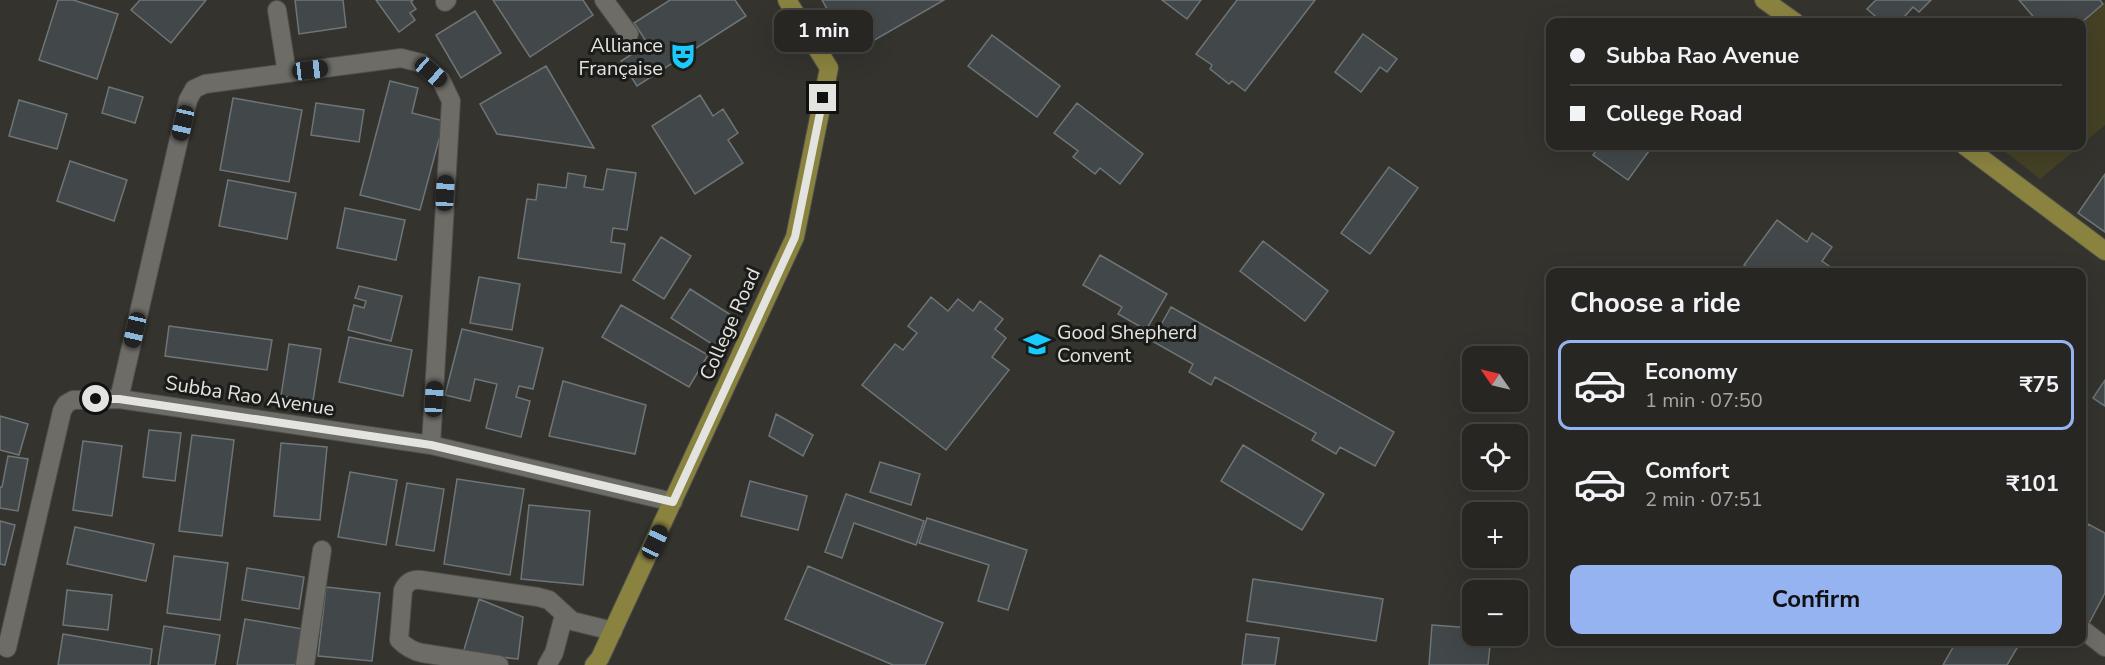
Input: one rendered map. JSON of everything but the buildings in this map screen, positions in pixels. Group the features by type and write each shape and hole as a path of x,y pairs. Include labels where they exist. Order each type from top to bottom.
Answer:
{"main road":[{"name":"College Road","path":"597,661 613,631 795,237 829,68 787,0"},
{"path":"1764,0 1789,18"},
{"path":"1970,150 2105,251"}],"street":[{"path":"604,0 629,34"},
{"path":"277,10 287,73"},
{"path":"119,399 188,100 194,89 205,84 401,58 421,63 441,80 451,101 431,445"},
{"name":"Subba Rao Avenue","path":"7,648 62,411 66,404 73,400 119,399 431,445 673,502"},
{"path":"305,665 322,550"},
{"path":"499,665 422,653 405,646 399,640 403,590 406,584 414,579 538,597 549,600 572,621 613,631"},
{"path":"547,665 554,653 564,615"},
{"path":"2086,632 2105,646"}],"shaded area":[{"path":"2105,2 2105,125 2086,141 2086,19"},
{"path":"2003,150 2075,150 2040,179"}],"place":[{"name":"Alliance Française","path":"683,56"},
{"name":"Good Shepherd Convent","path":"1037,344"}],"route":[{"path":"96,399 119,399 431,445 673,502 795,237 823,98"}]}
